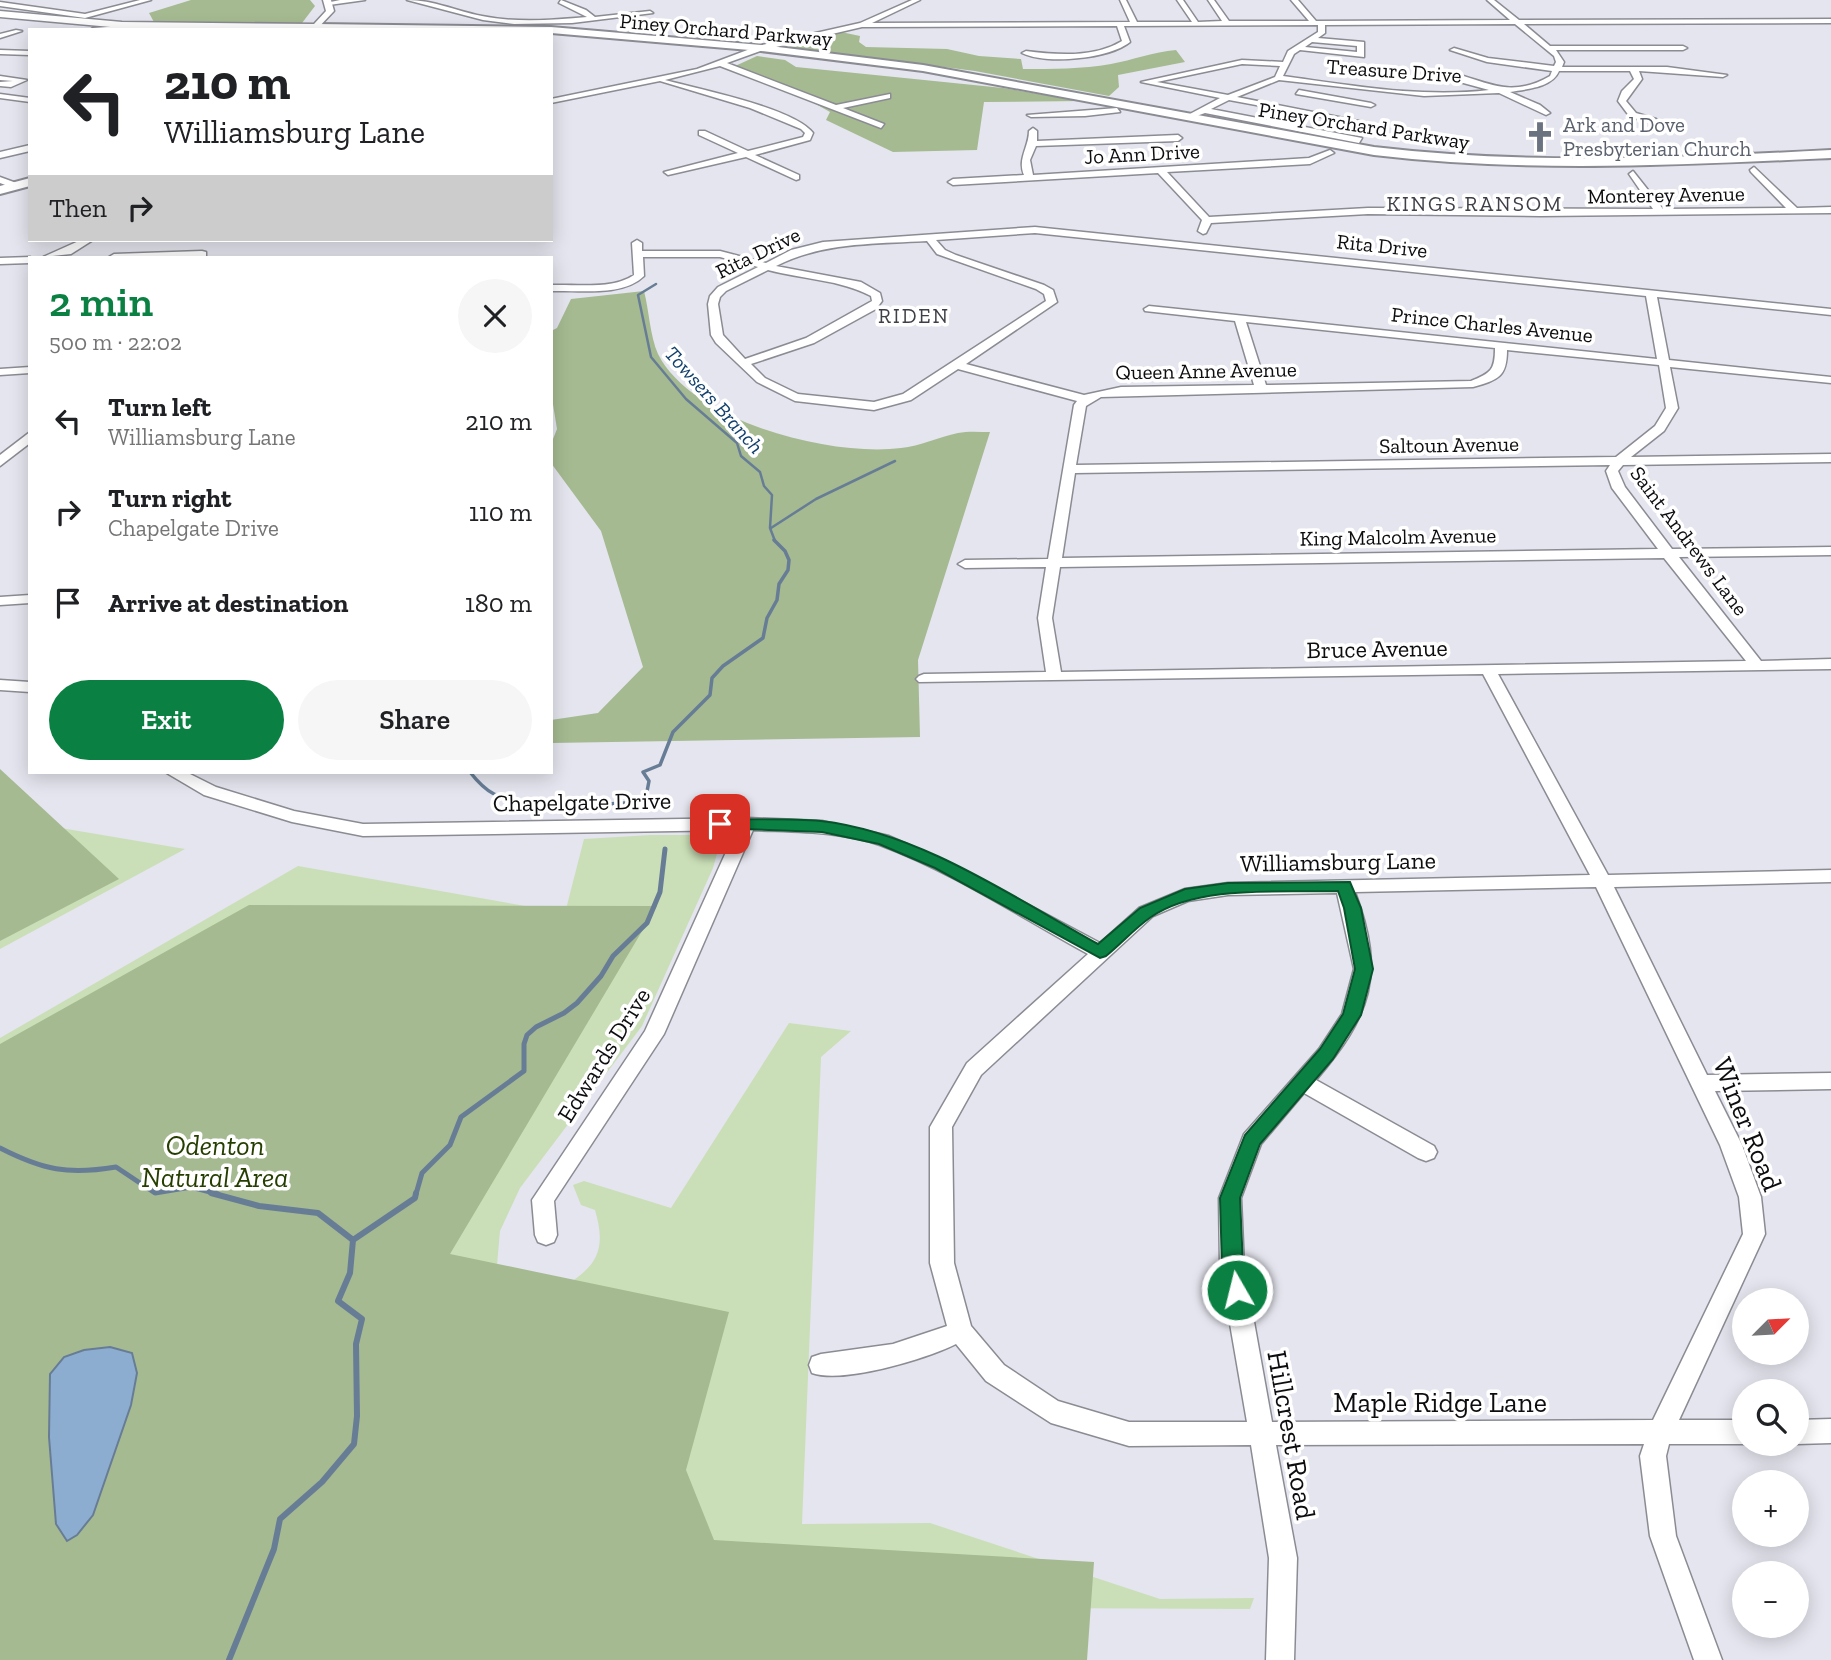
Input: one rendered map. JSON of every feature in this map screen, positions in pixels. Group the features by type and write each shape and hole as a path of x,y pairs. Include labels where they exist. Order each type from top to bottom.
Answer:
{"main road":[{"name":"Piney Orchard Parkway","path":"553,32 756,50"},
{"name":"Piney Orchard Parkway","path":"553,32 606,33 897,65 1003,81 1374,151 1496,164 1588,165 1831,154"},
{"path":"0,190 28,183"}],"street":[{"path":"0,4 85,16 148,0"},
{"path":"0,15 65,22 314,28 329,14 328,1 362,0"},
{"path":"410,0 434,3 475,17 500,21 538,22 650,13"},
{"path":"553,101 656,81 723,64 756,50 862,25 917,0"},
{"path":"1123,0 1134,23"},
{"path":"1181,0 1196,23"},
{"path":"1211,0 1227,23"},
{"path":"1191,117 1227,98 1278,78 1297,48 1323,29 1294,0"},
{"path":"1490,0 1560,58 1558,69"},
{"path":"561,2 584,11 592,18"},
{"path":"0,20 84,28"},
{"path":"862,25 1831,20"},
{"path":"1026,53 1071,55 1110,49 1126,42 1127,37 1120,24"},
{"path":"121,28 175,26"},
{"path":"0,36 18,31"},
{"path":"1297,48 1361,55 1360,44 1311,40"},
{"path":"1549,48 1684,48"},
{"path":"1454,50 1487,60 1558,69 1681,69 1723,75"},
{"path":"0,51 28,53"},
{"path":"1285,64 1242,62 1145,82 1365,123"},
{"path":"723,64 881,127"},
{"name":"Treasure Drive","path":"1278,78 1431,95 1497,91 1543,83 1553,77 1558,69"},
{"path":"1632,69 1638,79 1625,93 1622,101 1633,115 1653,121"},
{"path":"1437,73 1497,91 1539,107 1546,113"},
{"path":"0,78 23,80 11,85 0,84"},
{"path":"656,81 753,106 804,127 810,133 799,142 668,173"},
{"path":"1261,85 1275,88"},
{"path":"1289,90 1371,105"},
{"path":"1431,95 1434,108"},
{"path":"0,96 28,100"},
{"path":"835,108 887,96"},
{"path":"1028,105 1035,143 1023,163 1023,168 1030,178"},
{"path":"1031,115 1085,114 1116,110"},
{"path":"1202,110 1359,140"},
{"path":"702,133 796,177"},
{"path":"1035,143 1178,138"},
{"path":"0,155 28,148"},
{"name":"Jo Ann Drive","path":"953,183 1310,161 1330,153"},
{"path":"1160,170 1208,220 1197,246"},
{"path":"1754,170 1795,211"},
{"path":"1633,174 1660,212"},
{"path":"0,180 16,186"},
{"name":"Monterey Avenue","path":"1208,220 1368,211 1831,210"},
{"name":"Rita Drive","path":"929,237 941,251 952,257 1040,287 1052,297 1048,307 907,397 874,406 795,397 776,390 742,363 717,335 713,304 715,296 722,289 795,252 823,245 929,237 1035,230 1831,312"},
{"path":"52,256 84,242"},
{"path":"553,288 616,285 635,281 639,276 638,248 705,252 858,284 876,295 877,301 872,307 807,344 774,356 742,363"},
{"path":"143,256 202,254"},
{"path":"0,261 28,260"},
{"name":"Saint Andrews Lane","path":"1651,293 1672,408 1667,422 1654,436 1618,461 1612,471 1619,488 1757,665"},
{"name":"Prince Charles Avenue","path":"1149,309 1831,380"},
{"path":"1239,318 1261,388"},
{"name":"Queen Anne Avenue","path":"1054,677 1045,618 1068,469 1080,405 1084,400 1106,392 1121,391 1473,384 1496,375 1501,366 1501,345"},
{"path":"958,365 1084,400"},
{"path":"0,372 28,370"},
{"path":"0,462 28,438"},
{"name":"Saltoun Avenue","path":"1068,469 1831,458"},
{"name":"King Malcolm Avenue","path":"965,564 1831,551"},
{"path":"0,601 28,599"},
{"name":"Bruce Avenue","path":"924,679 1831,664"},
{"name":"Winer Road","path":"1488,670 1602,880 1731,1145 1750,1197 1754,1234 1660,1433 1653,1456 1663,1536 1708,1660"},
{"path":"0,685 28,687"},
{"name":"Chapelgate Drive","path":"177,774 210,791 292,816 363,830 747,824 822,827 883,840 940,865 1100,952"},
{"name":"Edwards Drive","path":"546,1235 543,1200 654,1034 747,824"},
{"name":"Williamsburg Lane","path":"960,1331 942,1263 941,1127 974,1069 1146,912 1185,895 1228,889 1831,876"},
{"name":"Hillcrest Road","path":"1280,1660 1283,1558 1232,1266 1230,1198 1252,1140 1326,1054 1352,1015 1364,969 1352,908 1344,886"},
{"path":"1702,1083 1773,1084 1831,1081"},
{"path":"1303,1082 1426,1152"},
{"path":"821,1365 874,1361 932,1345 960,1331"},
{"name":"Maple Ridge Lane","path":"960,1331 995,1373 1051,1410 1129,1434 1732,1432"},
{"path":"1809,1432 1831,1432"}],"green space":[{"path":"191,0 310,0 315,6 302,23 154,22 149,13"},
{"path":"841,32 860,36 859,42 866,47 947,49 979,56 1021,59 1023,69 1100,66 1176,50 1185,62 1118,75 1119,87 1109,96 975,71 787,47"},
{"path":"757,56 785,60 796,67 1003,88 1081,101 984,102 977,150 893,152 826,120 830,112 787,88 733,67"},
{"path":"644,291 658,354 675,378 700,399 731,416 766,430 838,447 872,449 908,447 962,432 990,432 918,660 920,737 553,743 553,720 598,713 643,667 601,531 553,466 553,439 557,429 553,404 553,330 557,328 571,299"},
{"path":"0,769 119,879 0,941"},
{"path":"0,789 43,825 185,849 0,949"},
{"path":"705,835 720,843 713,868 642,1026 520,1188 500,1231 497,1265 566,1285 577,1278 593,1262 600,1235 595,1210 581,1205 573,1185 584,1181 671,1208 789,1023 851,1031 821,1057 802,1524 930,1523 1160,1599 1254,1598 1250,1609 1029,1608 1019,1660 0,1660 0,1038 298,866 565,913 584,839"},
{"name":"Odenton Natural Area","path":"249,905 657,906 450,1254 729,1312 686,1470 714,1540 1094,1562 1087,1660 0,1660 0,1044"}],"water":[{"path":"110,1347 132,1353 137,1373 131,1405 93,1515 77,1535 67,1541 56,1524 49,1437 50,1374 64,1357 84,1350"}],"waterway":[{"name":"Towsers Branch","path":"656,284 638,295 651,357 686,399 737,443 741,456 760,472 764,486 772,495 770,528 775,541"},
{"path":"771,528 816,499 895,461"},
{"name":"Towsers Branch","path":"645,802 649,781 643,772 660,765 673,732 710,695 712,678 723,666 763,638 767,618 777,600 779,584 788,570 789,560 785,551 775,541"},
{"path":"472,774 494,794 527,803 589,805 645,802"},
{"name":"Towsers Branch","path":"645,802 655,810"},
{"name":"Towsers Branch","path":"416,1194 422,1173 450,1145 461,1117 524,1071 524,1044 527,1035 577,1003 601,976 613,956 647,923 660,892 665,849"},
{"path":"0,1148 56,1169 116,1167 155,1193 191,1187 218,1194"},
{"path":"211,1193 259,1206 318,1213 353,1240"},
{"name":"Towsers Branch","path":"353,1240 415,1198 416,1193"},
{"name":"Towsers Branch","path":"229,1660 274,1549 280,1519 322,1482 354,1444 357,1416 356,1344 362,1319 338,1301 350,1273 353,1240"}],"place":[{"name":"Ark and Dove Presbyterian Church","path":"1540,137"}],"district":[{"name":"KINGS RANSOM","path":"1475,204"},
{"name":"RIDEN","path":"914,316"}],"route":[{"path":"720,824 822,827 883,840 940,865 1100,952 1146,912 1185,895 1228,889 1344,886 1352,908 1364,969 1352,1015 1326,1054 1252,1140 1230,1198 1232,1266 1237,1290"}]}
